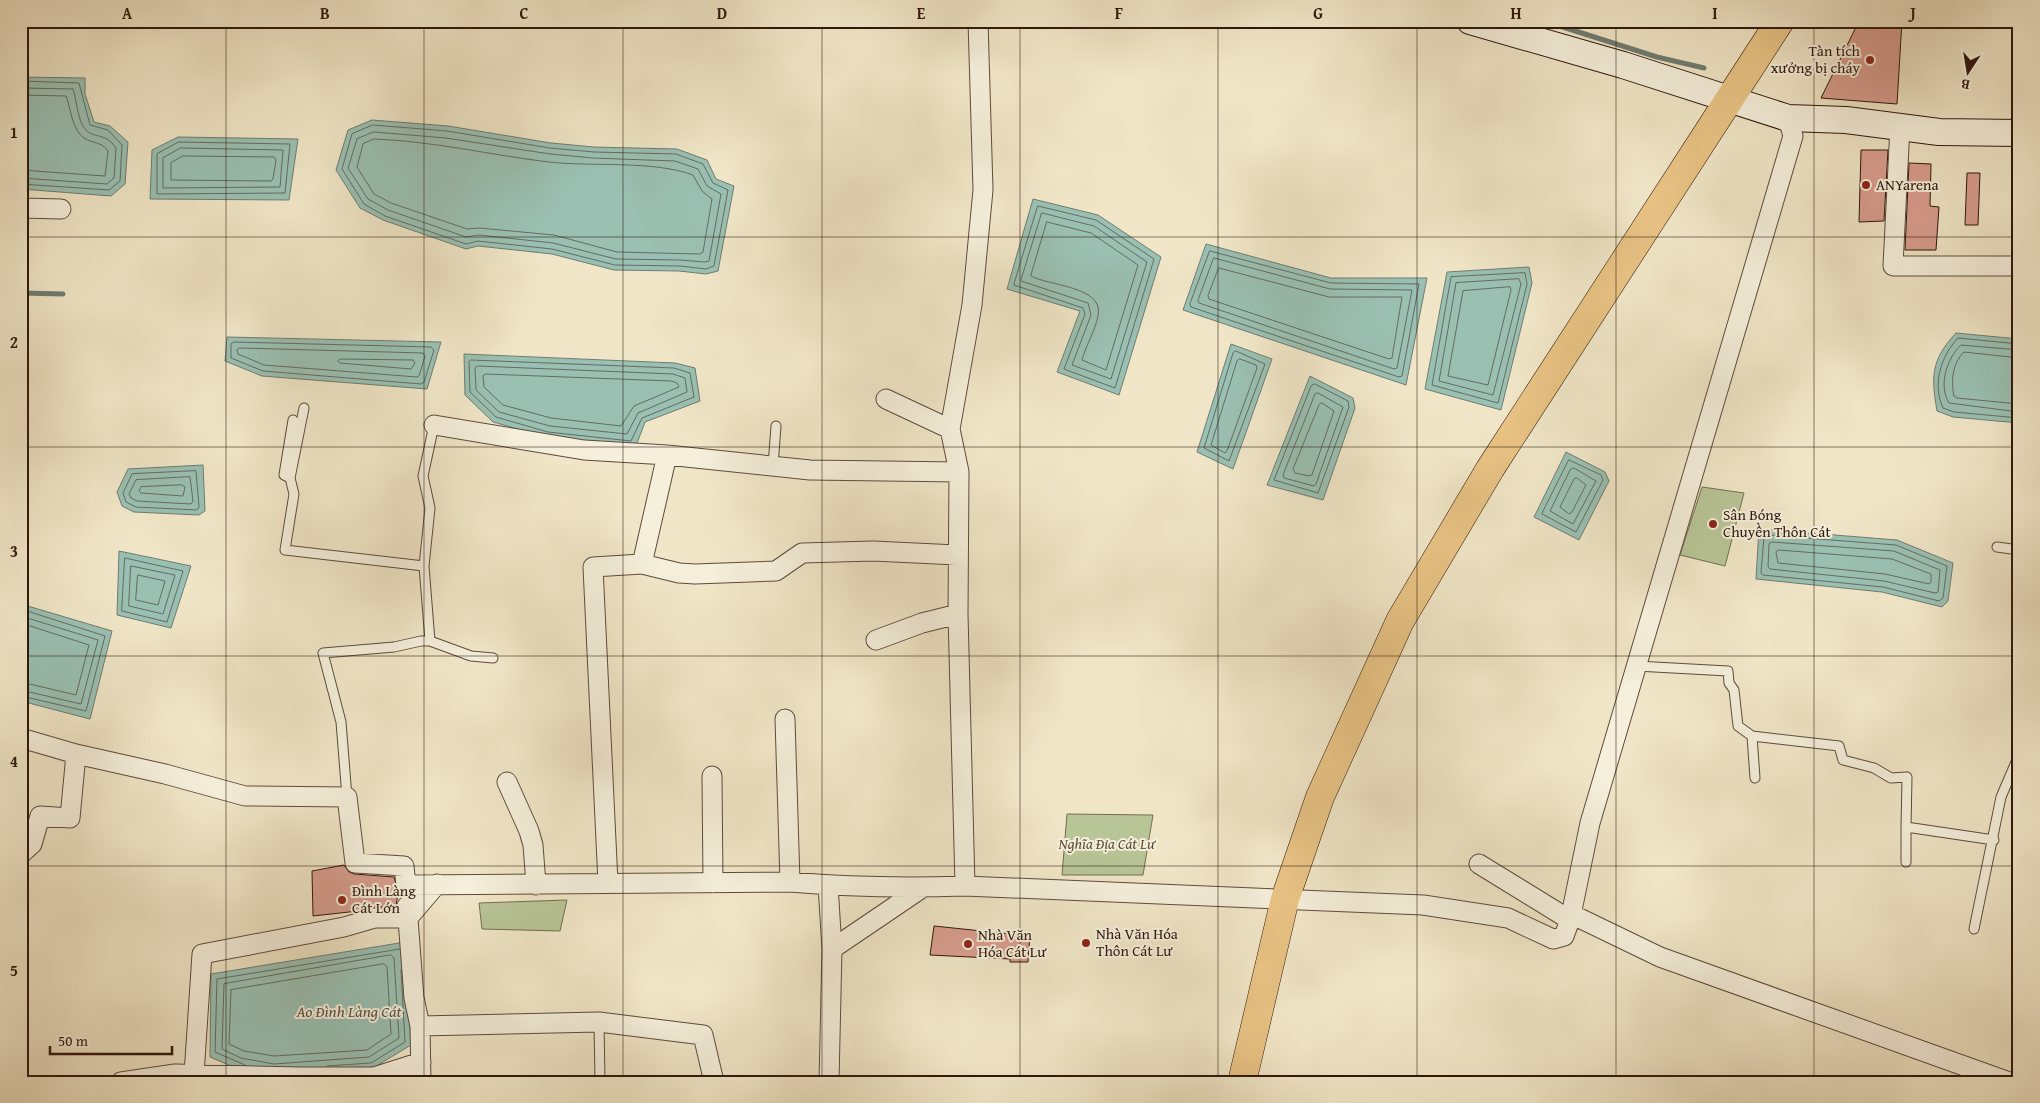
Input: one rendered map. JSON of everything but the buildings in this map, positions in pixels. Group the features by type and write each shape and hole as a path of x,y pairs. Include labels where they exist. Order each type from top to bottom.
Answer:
{"main road":[{"path":"1470,21 1623,65 1728,101 1790,127 1815,119 1846,120 1939,132 2019,134"},
{"path":"1242,1082 1285,899 1320,797 1400,621 1490,469 1780,21"}],"street":[{"path":"965,886 957,556 959,472 950,430 972,305 983,190 978,21"},
{"path":"1900,126 1893,266 2019,266"},
{"path":"406,885 790,882 922,888 965,886 1064,896 1285,899 1424,905 1508,918 1553,939 1564,936 1570,917 1590,823 1790,127"},
{"path":"21,208 61,209"},
{"path":"886,399 950,430"},
{"path":"434,425 584,450 667,455 810,470 959,472"},
{"path":"642,564 667,455"},
{"path":"608,883 593,567 642,564 679,573 695,574 776,571 802,553 873,551 957,556"},
{"path":"876,640 922,623 958,614"},
{"path":"785,719 790,882"},
{"path":"21,738 76,754 166,774 245,796 347,798 356,863 404,866 414,998 420,1026 421,1082"},
{"path":"21,854 32,844 40,816 70,818 76,754"},
{"path":"712,776 713,882"},
{"path":"507,782 533,844 536,885"},
{"path":"1479,864 1570,917 1660,957 2009,1082"},
{"path":"194,1075 202,954 344,927 375,918 408,918 437,884"},
{"path":"828,885 832,949 829,1082"},
{"path":"832,949 922,888"},
{"path":"420,1026 599,1022 703,1035 714,1082"},
{"path":"121,1082 194,1075 304,1079 374,1077 421,1062"}],"lane":[{"path":"304,408 290,478 294,494 285,550 424,566"},
{"path":"290,478 284,475 293,420"},
{"path":"430,641 424,566 430,508 422,476 434,425"},
{"path":"773,466 776,426"},
{"path":"1997,547 2019,550"},
{"path":"347,798 341,722 323,653 394,647 421,640 430,641 471,656 493,658"},
{"path":"1636,666 1728,671 1729,683 1734,690 1738,726 1752,736 1839,746 1843,760 1874,768 1891,778 1907,777 1906,862"},
{"path":"1752,736 1755,778"},
{"path":"1974,929 1994,840 2001,797 2019,756"},
{"path":"1906,828 1994,840"},
{"path":"599,1022 600,1082"}],"green space":[{"name":"Sân Bóng Chuyền Thôn Cát","path":"1702,487 1744,493 1725,566 1680,555"},
{"name":"Nghĩa Địa Cát Lư","path":"1067,814 1153,815 1143,875 1062,875"},
{"path":"567,900 560,931 482,929 479,903"}],"water":[{"path":"21,77 85,78 85,94 94,122 110,126 128,142 125,184 111,196 21,189"},
{"path":"372,120 448,126 551,143 594,147 677,149 707,160 716,179 734,186 718,271 706,274 679,271 614,270 552,254 478,246 466,249 383,220 360,208 336,170 348,130"},
{"path":"178,137 298,139 289,200 150,199 152,150"},
{"path":"1033,199 1098,215 1161,257 1119,395 1057,372 1080,311 1007,289"},
{"path":"1206,244 1331,278 1427,278 1406,385 1183,310"},
{"path":"1529,267 1532,283 1501,410 1425,389 1447,272"},
{"path":"1956,333 2019,339 2019,423 1953,417 1937,411 1934,378 1937,360"},
{"path":"227,337 441,342 427,389 262,376 225,361"},
{"path":"1231,344 1272,359 1233,469 1197,452"},
{"path":"464,354 675,363 695,368 700,401 645,422 636,446 547,437 493,422 465,395"},
{"path":"1310,376 1353,398 1355,408 1323,500 1267,485"},
{"path":"1566,452 1605,472 1609,481 1579,540 1534,517"},
{"path":"203,465 205,511 199,515 134,512 122,506 117,492 128,469"},
{"path":"1759,529 1897,540 1953,563 1948,601 1942,607 1882,592 1756,579"},
{"path":"119,551 191,566 171,628 117,615"},
{"path":"21,604 112,631 90,719 21,701"},
{"name":"Ao Đình Làng Cát","path":"405,942 411,1045 373,1068 238,1069 210,1057 211,974"}],"waterway":[{"path":"1544,21 1657,57 1704,68"},
{"path":"21,293 63,294"}],"place":[{"name":"Tàn tích xưởng bị cháy","path":"1870,60"},
{"name":"ANYarena","path":"1866,185"},
{"name":"Sân Bóng Chuyền Thôn Cát","path":"1713,524"},
{"name":"Đình Làng Cát Lớn","path":"342,900"},
{"name":"Nhà Văn Hóa Thôn Cát Lư","path":"1086,943"},
{"name":"Nhà Văn Hóa Cát Lư","path":"968,944"}]}
